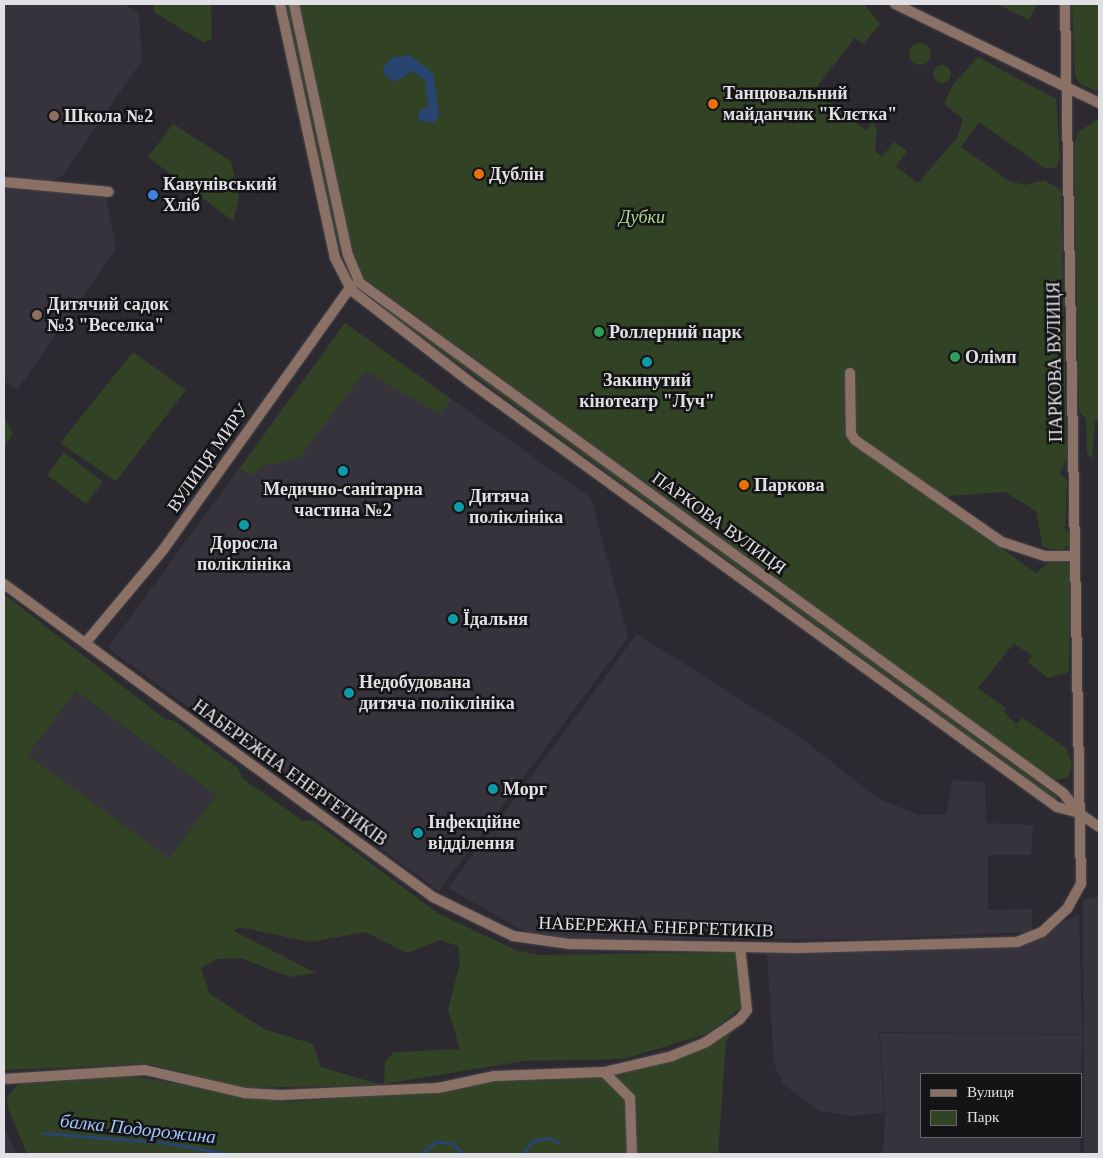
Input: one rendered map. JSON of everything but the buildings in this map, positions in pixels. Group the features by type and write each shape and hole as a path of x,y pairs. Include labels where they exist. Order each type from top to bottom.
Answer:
{"street":[{"path":"280,4 335,258 351,290"},
{"name":"ПАРКОВА ВУЛИЦЯ","path":"294,4 348,255 360,282 1062,793 1079,813"},
{"path":"895,4 1066,90 1099,103"},
{"name":"ПАРКОВА ВУЛИЦЯ","path":"1065,4 1073,556 1079,813"},
{"path":"4,182 109,192"},
{"name":"ВУЛИЦЯ МИРУ","path":"87,641 163,550 351,290 356,275"},
{"name":"ПАРКОВА ВУЛИЦЯ","path":"351,290 470,382 1057,807 1079,813"},
{"path":"850,373 851,434 855,440 1002,542 1045,556 1073,556"},
{"name":"НАБЕРЕЖНА ЕНЕРГЕТИКІВ","path":"4,584 87,641 369,852 433,896 506,932 537,942 740,947 1017,942 1042,932 1066,909 1081,884 1079,813"},
{"path":"1079,813 1099,827"},
{"path":"4,1079 145,1070 246,1093 281,1095 438,1088 494,1076 604,1072 672,1056 706,1042 740,1019 747,1010 740,947"},
{"path":"604,1072 630,1098 632,1154"}],"shaded area":[{"name":"Школа №2","path":"4,4 124,4 139,14 142,60 63,175 47,184 13,178 4,171"},
{"name":"Дитячий садок №3 \"Веселка\"","path":"4,185 106,197 116,249 17,390 4,381"},
{"path":"345,323 591,498 628,637 439,891 108,648"},
{"path":"637,634 804,740 877,798 918,815 946,814 953,780 985,782 986,823 1033,825 1031,855 988,855 988,910 1032,909 1032,932 870,939 538,939 448,888"},
{"path":"76,691 216,795 168,859 28,755"},
{"path":"1099,896 1099,1154 1084,1154 1083,900"},
{"path":"1079,913 1082,1034 879,1032 884,1113 850,1116 820,1111 783,1084 774,1064 767,953 1024,946"},
{"path":"880,1033 1082,1035 1081,1073 920,1073 920,1138 1080,1138 1080,1154 883,1154 885,1113"},
{"path":"4,1129 16,1152 17,1154 4,1154"}],"green space":[{"path":"153,4 211,4 212,38 204,43 154,12"},
{"path":"284,4 289,4 343,250 339,251"},
{"name":"Дубки","path":"296,4 864,4 880,24 863,44 855,38 814,90 866,131 873,122 877,129 875,151 882,157 894,142 907,151 896,166 918,183 957,138 963,119 944,104 952,86 978,57 1056,99 1060,157 1056,168 1045,168 979,122 961,147 1009,181 1025,185 1044,180 1061,190 1067,458 1060,474 1067,480 1065,529 1071,535 1070,544 1061,551 1043,547 1036,511 1005,492 949,496 941,505 1036,573 1053,559 1070,563 1069,672 1048,678 1027,662 1032,656 1014,643 978,688 1006,708 1004,712 1016,724 1023,718 1066,748 1072,764 1068,778 1053,780 365,279 348,242"},
{"path":"997,4 1037,4 1029,20"},
{"path":"1072,4 1099,4 1099,92 1081,85 1075,77"},
{"path":"916,43 924,43 931,50 931,58 924,65 916,65 909,58 909,50"},
{"path":"938,65 946,65 951,70 949,81 938,83 933,78 933,70"},
{"path":"1099,118 1099,421 1095,421 1092,459 1087,453 1086,419 1079,411 1074,147 1077,133"},
{"path":"173,124 231,161 239,197 233,221 148,157"},
{"path":"379,301 1058,797 1056,800 376,304"},
{"path":"345,323 451,399 440,414 365,371 298,459 261,466 251,476 240,468"},
{"path":"133,352 186,390 116,481 60,443"},
{"path":"4,417 13,434 4,447"},
{"path":"64,452 103,482 86,504 47,475"},
{"path":"4,594 166,720 173,720 238,768 242,778 303,821 312,820 439,914 518,951 539,955 736,952 742,1007 709,1033 624,1059 524,1061 384,1084 385,1061 394,1052 460,1049 448,1010 460,963 458,946 440,940 407,953 365,932 310,942 239,927 234,931 316,973 290,977 241,958 217,959 201,968 210,994 264,1029 313,1044 321,1067 382,1085 243,1088 149,1064 4,1070","holes":["76,691 216,795 169,858 28,755"]},
{"path":"740,1023 726,1041 718,1154 27,1154 8,1108 7,1097 18,1084 131,1076 288,1102 437,1091 478,1081 585,1072 680,1053"}],"water":[{"path":"409,55 433,73 439,115 434,123 418,120 420,109 428,108 425,80 413,71 394,82 384,74 383,68 391,58"}],"waterway":[{"name":"балка Подорожина","path":"43,1133 167,1143 229,1154"},
{"name":"балка Подорожина","path":"522,1154 533,1141 549,1138 559,1143"},
{"name":"балка Подорожина","path":"420,1154 437,1141 453,1144 463,1154"}],"place":[{"name":"Танцювальний майданчик \"Клєтка\"","path":"713,104"},
{"name":"Школа №2","path":"54,116"},
{"name":"Дублін","path":"479,174"},
{"name":"Кавунівський Хліб","path":"153,195"},
{"name":"Дитячий садок №3 \"Веселка\"","path":"37,315"},
{"name":"Роллерний парк","path":"599,332"},
{"name":"Олімп","path":"955,357"},
{"name":"Закинутий кінотеатр \"Луч\"","path":"647,362"},
{"name":"Медично-санітарна частина №2","path":"343,471"},
{"name":"Паркова","path":"744,485"},
{"name":"Дитяча поліклініка","path":"459,507"},
{"name":"Доросла поліклініка","path":"244,525"},
{"name":"Їдальня","path":"453,619"},
{"name":"Недобудована дитяча поліклініка","path":"349,693"},
{"name":"Морг","path":"493,789"},
{"name":"Інфекційне відділення","path":"418,833"}]}
